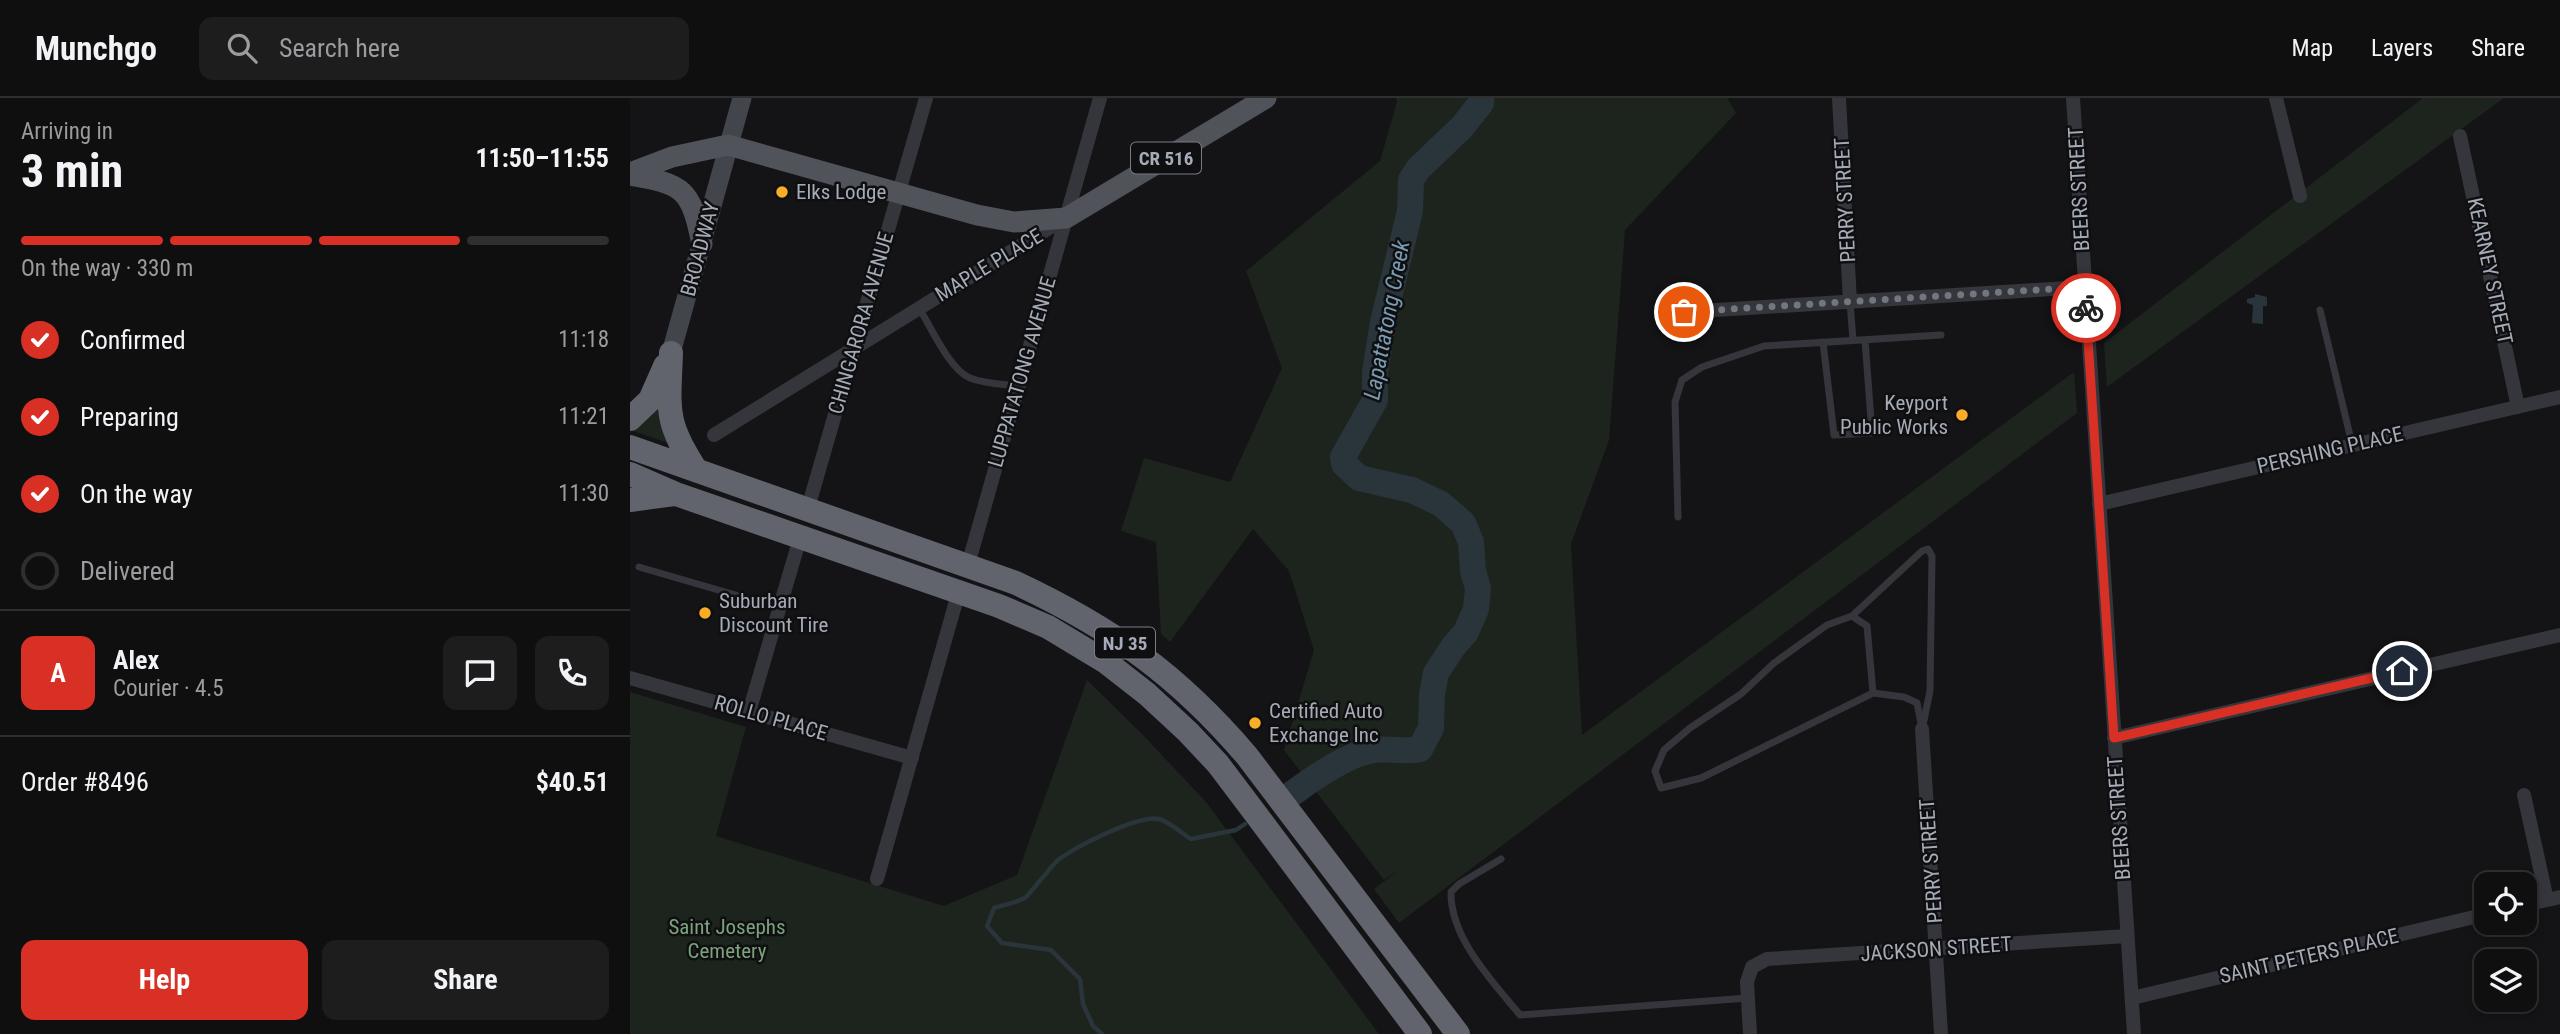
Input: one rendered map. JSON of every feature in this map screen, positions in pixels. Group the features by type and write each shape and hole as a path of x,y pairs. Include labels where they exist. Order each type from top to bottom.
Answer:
{"highway":[{"path":"630,419 650,400 671,353"},
{"path":"671,353 668,408 671,425 678,442 696,470"},
{"name":"NJ 35","path":"630,447 1016,583 1065,606 1155,664 1192,698 1247,756 1458,1034"},
{"name":"NJ 35","path":"630,474 676,494 959,591 1048,627 1088,651 1147,694 1218,764 1420,1034"},
{"path":"630,500 676,494"}],"main road":[{"name":"BROADWAY","path":"671,353 742,98"},
{"name":"MAPLE PLACE","path":"1066,218 1266,98"},
{"name":"CR 516","path":"630,174 672,157 728,145 976,215 1014,222 1066,218"},
{"path":"630,174 662,180 683,191 697,216 702,244"}],"street":[{"name":"CHINGARORA AVENUE","path":"808,509 926,98"},
{"name":"LUPPATATONG AVENUE","path":"968,565 1100,98"},
{"name":"PERRY STREET","path":"1839,98 1850,302"},
{"name":"BEERS STREET","path":"2073,98 2134,1034"},
{"path":"2276,98 2300,196"},
{"name":"KEARNEY STREET","path":"2460,136 2518,407"},
{"name":"MAPLE PLACE","path":"714,435 1066,218"},
{"path":"1684,312 2084,287"},
{"name":"PERSHING PLACE","path":"2099,503 2560,397"},
{"path":"750,712 800,538"},
{"path":"877,879 959,591"},
{"path":"2114,738 2560,635"},
{"name":"ROLLO PLACE","path":"630,678 912,758"},
{"name":"PERRY STREET","path":"1922,729 1941,1034"},
{"path":"2524,796 2554,899"},
{"name":"SAINT PETERS PLACE","path":"2132,998 2474,917"},
{"name":"JACKSON STREET","path":"1748,999 1749,972 1756,964 1767,959 2127,936"},
{"path":"1748,999 1750,1034"}],"lane":[{"path":"1850,302 1853,340"},
{"path":"919,307 956,367 967,377 1018,386"},
{"path":"2320,310 2352,444"},
{"path":"1678,517 1675,402 1682,380 1702,367 1764,346 1941,335"},
{"path":"1823,342 1834,435 1872,433 1865,340"},
{"path":"1928,549 1932,556 1930,691 1922,729 1917,703 1904,697 1873,693 1701,778 1661,788 1655,771 1664,750 1690,728 1741,694 1774,663 1827,625 1852,616 1922,551 1928,549"},
{"path":"639,566 739,596"},
{"path":"1852,616 1867,626 1873,693"},
{"path":"1501,859 1458,884 1451,892 1451,900 1460,931 1480,968 1520,1014 1748,999"}],"green space":[{"path":"1396,98 1727,98 1736,113 1625,230 1609,440 1571,544 1582,735 2074,372 2077,413 1399,923 1374,889 1399,870 1384,880 1284,750 1314,650 1289,571 1253,529 1170,642 1161,634 1156,542 1121,531 1144,458 1230,482 1282,368 1246,271 1380,161"},
{"path":"2423,98 2504,98 2107,387 2104,343"},
{"path":"657,404 671,444 630,430"},
{"name":"Saint Josephs Cemetery","path":"1087,680 1206,802 1379,1034 630,1034 630,692 746,727 716,836 944,906 1017,875"}],"shaded area":[{"path":"2255,294 2267,297 2267,306 2263,306 2263,324 2252,323 2253,305 2247,303 2247,299 2255,297"}],"waterway":[{"name":"Lapattatong Creek","path":"1293,793 1356,755 1372,750 1420,749 1431,728 1436,673 1466,632 1476,609 1478,588 1473,571 1471,542 1463,523 1441,504 1412,490 1359,478 1344,464 1343,457 1375,400 1375,372 1383,322 1410,211 1411,180 1418,169 1462,127 1481,103 1481,98"},
{"name":"Lapattatong Creek","path":"1102,1034 1093,1026 1083,1004 1080,979 1051,950 1002,943 987,926 994,908 1025,898 1064,856 1122,827 1159,819 1191,839 1236,830 1245,824"}],"way so far":[{"path":"1684,312 2084,287 2086,308"}],"place":[{"name":"Elks Lodge","path":"782,192"},
{"name":"Keyport Public Works","path":"1962,415"},
{"name":"Suburban Discount Tire","path":"705,613"},
{"name":"Certified Auto Exchange Inc","path":"1255,723"}],"route":[{"path":"2086,308 2114,738 2402,671"}]}
